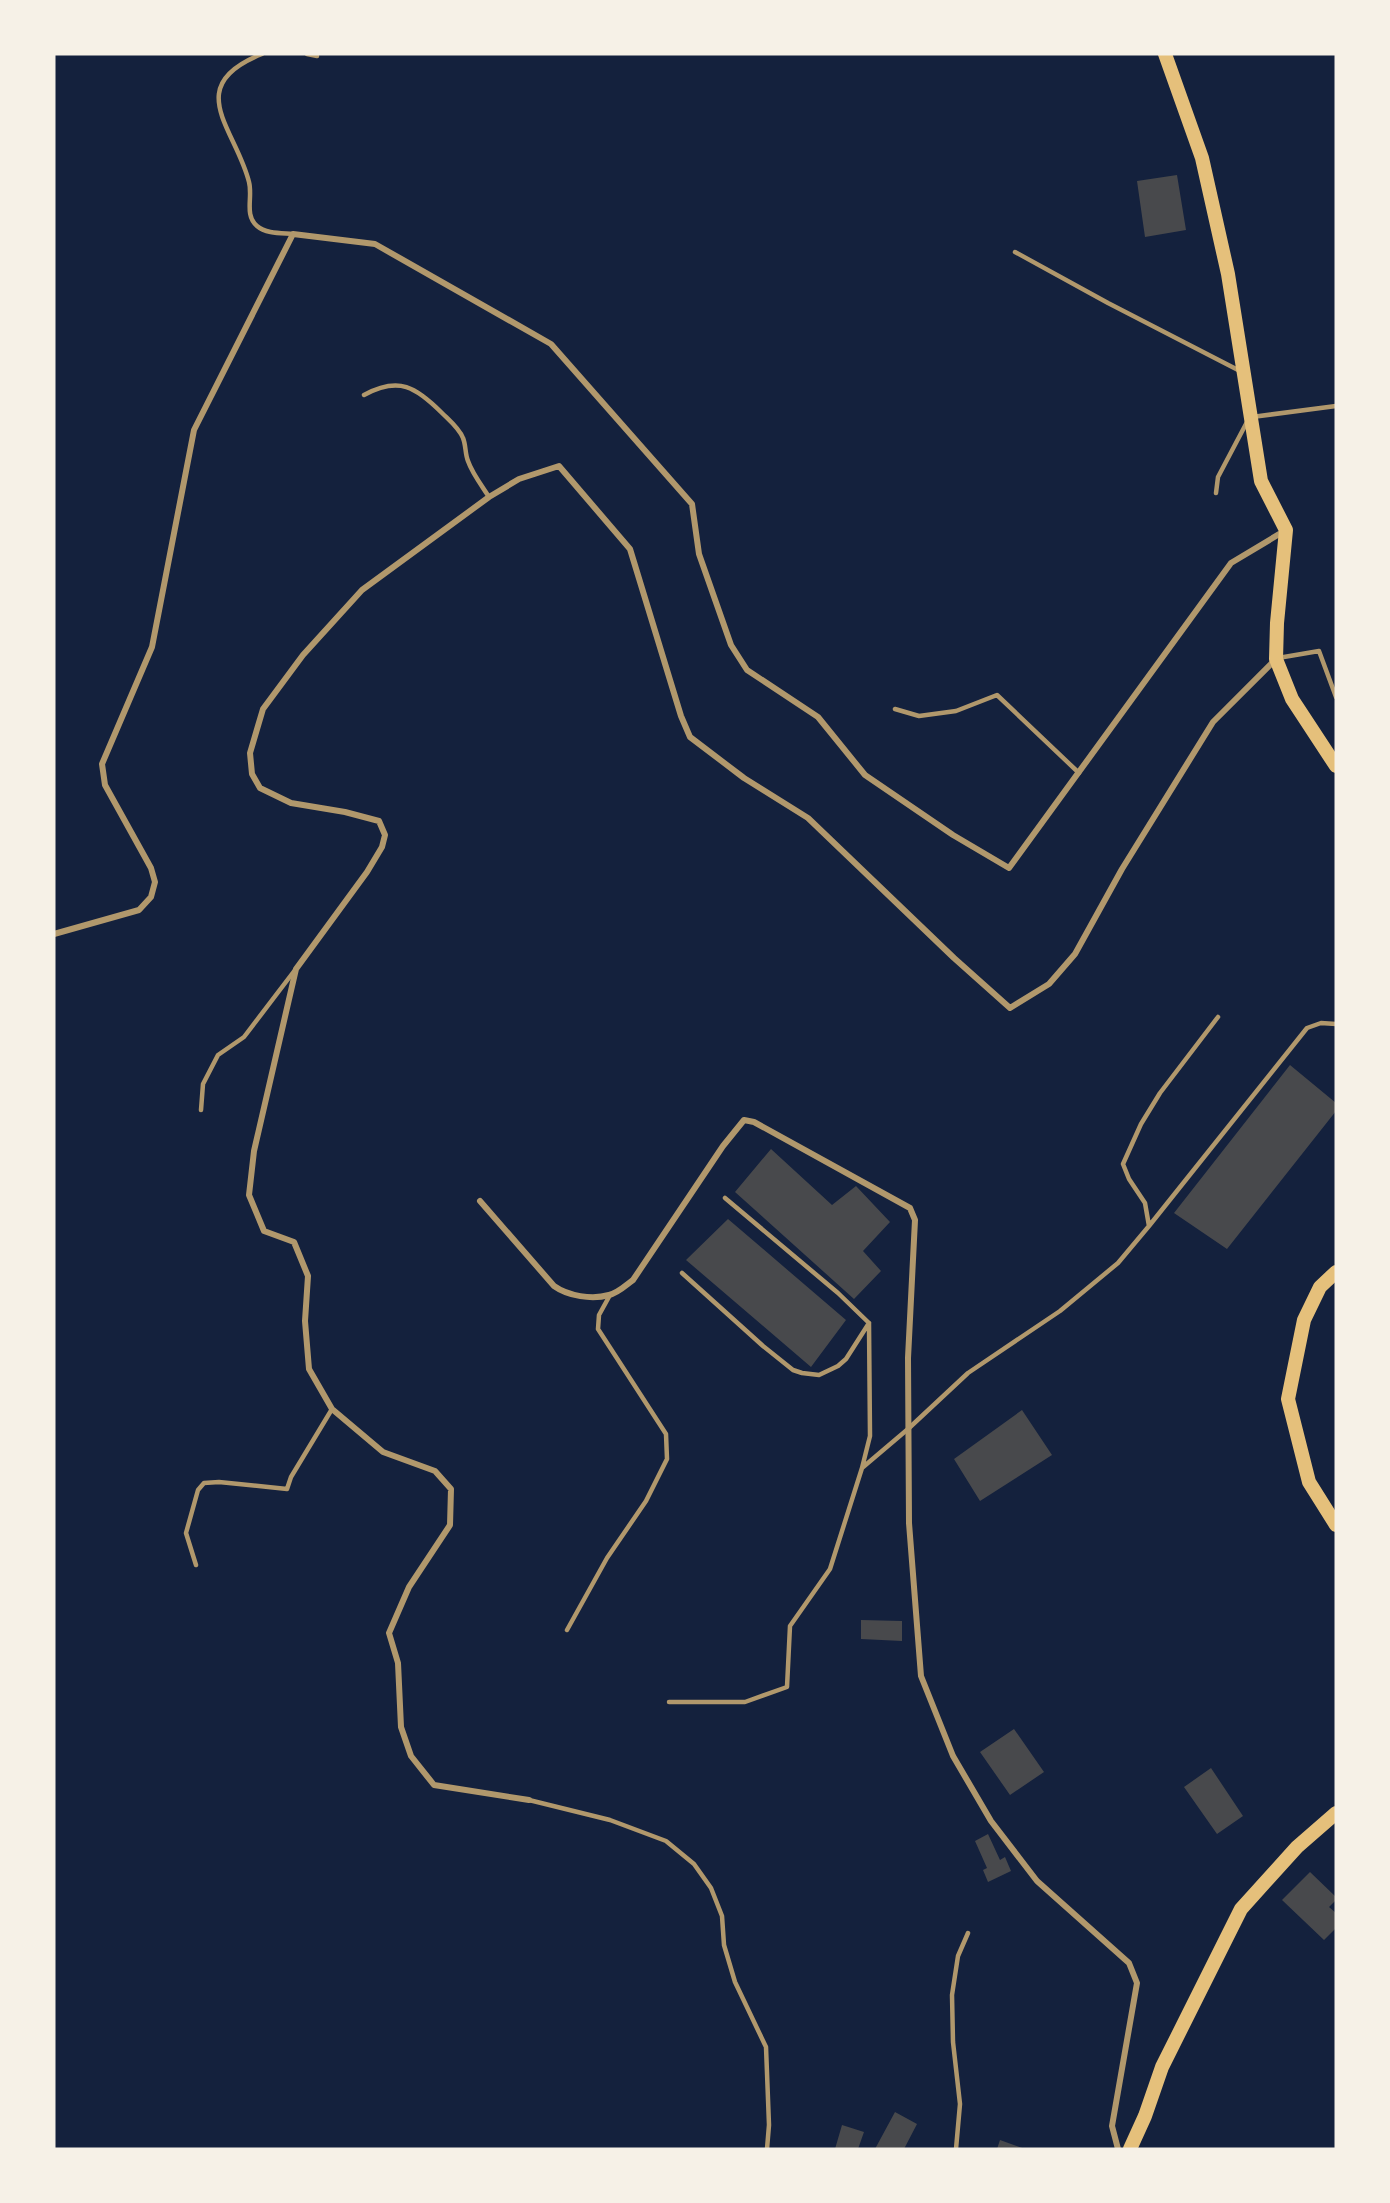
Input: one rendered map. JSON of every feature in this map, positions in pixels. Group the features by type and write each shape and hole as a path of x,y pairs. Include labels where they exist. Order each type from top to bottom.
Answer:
{"highway":[{"path":"1165,54 1202,158 1228,274 1261,482 1286,530 1276,659 1292,699 1336,766"},
{"path":"1336,1272 1320,1287 1304,1320 1288,1399 1309,1482 1336,1525"},
{"path":"1130,2149 1145,2116 1162,2067 1241,1909 1297,1847 1336,1813"}],"street":[{"path":"54,934 139,910 151,897 155,882 151,868 105,786 102,764 152,647 194,430 293,234 375,244 551,345 692,504 699,554 731,645 747,670 818,717 865,775 874,782 953,835 1009,868 1231,563 1286,530"},
{"path":"529,1800 434,1785 411,1756 401,1727 398,1663 389,1634 409,1587 450,1525 451,1489 435,1471 383,1452 332,1409 309,1369 305,1321 308,1276 294,1242 264,1231 249,1195 254,1151 296,969 367,872 382,847 385,835 379,822 345,812 291,803 260,788 252,774 250,753 263,710 303,655 362,590 489,497 519,479 559,466 630,549 681,716 690,738 744,778 808,818 954,958 1010,1008 1049,984 1075,954 1122,869 1213,722 1276,659"},
{"path":"480,1201 554,1286 570,1294 610,1295 633,1280 641,1270 744,1120 754,1122 910,1208 915,1220 908,1358 909,1523 921,1676 954,1756 991,1821 1037,1881 1129,1963 1137,1983 1112,2126 1118,2149"}],"lane":[{"path":"262,54 242,62 227,74 220,91 218,109 249,183 250,216 257,226 271,232 293,234"},
{"path":"307,54 316,56"},
{"path":"1015,252 1108,303 1243,372"},
{"path":"364,394 380,386 396,385 413,388 424,395 463,437 468,462 489,497"},
{"path":"1216,493 1218,477 1249,417 1336,406"},
{"path":"1276,659 1319,651 1336,697"},
{"path":"895,709 919,716 956,711 997,695 1079,773"},
{"path":"201,1110 203,1084 218,1055 244,1036 296,969"},
{"path":"1149,1226 1145,1203 1129,1179 1123,1164 1141,1124 1160,1093 1218,1017"},
{"path":"862,1468 968,1373 1060,1311 1118,1263 1307,1028 1321,1023 1336,1024"},
{"path":"669,1701 745,1702 787,1687 790,1626 830,1569 870,1436 869,1323 725,1198"},
{"path":"682,1273 764,1346 793,1370 802,1373 819,1375 838,1366 846,1359 869,1323"},
{"path":"567,1630 607,1558 646,1501 667,1459 666,1434 598,1329 599,1315 610,1295"},
{"path":"196,1565 186,1533 198,1490 204,1483 219,1482 287,1489 291,1477 332,1409"},
{"path":"529,1800 610,1820 666,1841 694,1863 711,1888 722,1916 724,1945 735,1982 766,2047 769,2125 767,2149"},
{"path":"956,2149 960,2104 953,2042 952,1995 958,1956 968,1933"}],"building":[{"path":"1177,175 1186,230 1145,237 1137,181"},
{"path":"1290,1065 1336,1103 1336,1111 1227,1249 1174,1213"},
{"path":"771,1149 832,1205 856,1186 890,1222 863,1251 881,1271 854,1299 735,1192"},
{"path":"728,1219 846,1320 811,1367 686,1260"},
{"path":"1022,1410 1052,1455 980,1501 954,1459"},
{"path":"861,1620 902,1621 902,1641 861,1639"},
{"path":"1014,1729 1044,1772 1010,1795 980,1752"},
{"path":"1211,1768 1243,1816 1217,1834 1184,1787"},
{"path":"988,1834 1000,1860 1005,1857 1011,1871 988,1882 983,1870 987,1868 975,1841"},
{"path":"1310,1872 1336,1897 1329,1907 1336,1913 1336,1928 1324,1940 1282,1900"},
{"path":"895,2112 917,2124 904,2149 875,2149"},
{"path":"842,2125 864,2132 858,2149 835,2149"},
{"path":"1000,2140 1025,2149 997,2149"}]}
